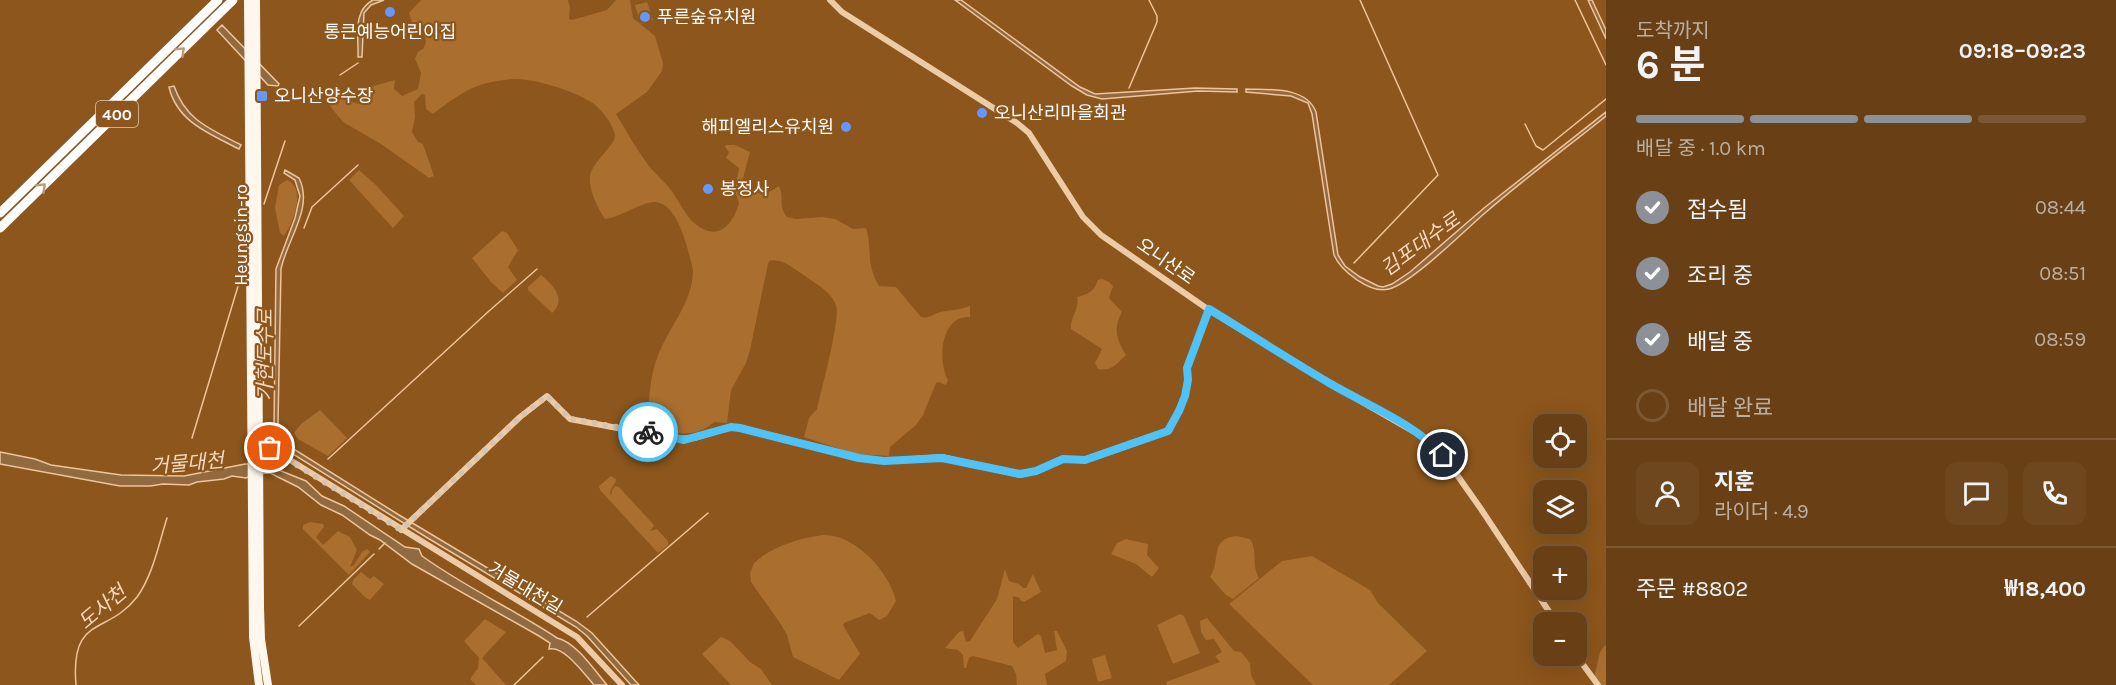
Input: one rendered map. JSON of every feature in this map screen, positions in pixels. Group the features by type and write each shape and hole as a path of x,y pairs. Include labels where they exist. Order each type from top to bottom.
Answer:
{"highway":[{"name":"400","path":"0,213 218,0"},
{"name":"400","path":"0,228 233,0"}],"main road":[{"name":"Heungsin-ro","path":"248,0 256,483"},
{"name":"Heungsin-ro","path":"255,443 256,0"},
{"path":"256,483 253,637 259,685"},
{"path":"256,483 260,625 268,685"}],"street":[{"name":"오니산로","path":"830,0 842,12 1017,123 1029,133 1092,227 1209,309 1329,383 1430,441 1443,455 1481,509 1549,612"},
{"path":"401,530 520,417 547,396 570,419 675,439 695,438 731,427 859,458 884,461 942,458 1020,474 1036,471 1063,459 1085,460 1168,431 1182,404 1188,380 1187,368 1209,309"},
{"name":"거물대천길","path":"255,443 290,460 577,637 622,685"},
{"path":"1584,666 1598,685"}],"shaded area":[{"path":"373,0 384,0 371,5 364,13 362,57 358,57 359,18 366,5"},
{"path":"421,0 568,0 569,19 572,20 607,10 616,0 630,0 633,18 655,36 663,63 662,71 647,92 616,114 646,162 671,190 692,221 700,228 715,232 727,225 736,212 739,203 735,191 739,168 726,158 729,152 725,147 735,145 750,152 741,186 743,191 766,194 779,186 782,209 787,217 796,219 822,217 835,219 853,229 866,228 872,270 879,286 896,287 921,317 970,306 970,317 954,322 945,337 942,355 948,380 946,385 936,383 923,415 916,425 890,447 889,456 855,454 804,437 809,418 817,409 826,372 836,324 836,305 821,287 791,266 778,260 769,261 768,264 750,350 746,363 731,390 727,423 714,422 698,431 682,434 647,427 654,369 660,350 689,294 693,270 680,226 667,207 658,202 648,203 611,218 605,219 602,215 592,193 590,176 615,135 609,121 598,108 584,98 565,90 544,83 516,79 480,85 461,94 433,114 426,109 425,95 422,94 414,102 415,117 412,132 418,142 423,144 434,176 429,178 381,144 343,122 330,106 342,97 352,102 364,103 370,96 372,90 370,87 395,80 394,89 402,96 418,89 421,73 415,59 418,52 424,48 426,41 421,27 412,22 409,13"},
{"path":"955,0 961,0 1080,87 1095,94 1195,88 1237,89 1237,92 1198,91 1102,99 1087,95"},
{"path":"1588,0 1592,0 1606,30 1606,39"},
{"path":"647,2 653,20 641,24 635,5"},
{"path":"222,25 279,84 278,86 268,85 217,30"},
{"path":"174,86 185,108 193,116 210,129 241,145 239,149 206,132 187,118 173,99 169,87"},
{"path":"1246,89 1286,91 1304,98 1311,104 1316,112 1338,255 1345,266 1360,277 1383,287 1410,272 1484,208 1606,112 1606,116 1500,200 1424,267 1399,285 1381,290 1357,280 1343,268 1334,255 1312,114 1308,103 1291,96 1246,92"},
{"path":"285,170 299,178 303,189 303,201 298,224 281,269 278,423 284,443 576,621 592,633 639,685 631,685 576,627 288,451 276,439 274,428 276,269 295,218 300,196 295,180 284,173"},
{"path":"359,170 404,216 393,228 349,180"},
{"path":"287,180 293,184 297,198 294,215 284,236 280,233 275,208 279,185"},
{"path":"502,231 507,233 518,250 508,267 517,280 503,293 472,258"},
{"path":"541,275 557,293 558,303 552,313 528,290 528,287"},
{"path":"1102,279 1113,286 1109,298 1122,312 1117,323 1117,334 1126,355 1114,366 1103,370 1098,369 1095,363 1102,349 1071,329 1077,297 1090,292 1098,280"},
{"path":"320,410 347,438 328,456 298,439 294,433 301,424"},
{"path":"0,452 35,459 51,465 121,475 184,476 245,464 264,464 306,481 322,496 344,506 405,547 419,549 422,556 455,578 571,645 607,685 594,685 561,651 549,649 550,643 412,564 342,515 321,505 298,487 270,473 255,474 246,478 232,476 189,485 120,486 0,464"},
{"path":"611,476 616,479 611,496 615,486 619,487 653,524 650,531 657,529 668,541 668,545 661,551 657,552 600,490 599,486"},
{"path":"310,522 323,524 324,527 316,537 323,545 338,531 350,537 357,550 350,567 354,565 362,552 367,549 370,552 349,575 303,529 303,525"},
{"path":"822,535 846,540 858,547 878,566 892,589 896,601 887,616 879,620 870,613 844,623 843,625 860,654 839,680 793,657 787,635 751,582 750,573 754,563 761,557 786,544"},
{"path":"1236,536 1250,539 1254,548 1255,567 1259,578 1233,599 1226,595 1210,577 1222,541"},
{"path":"1126,539 1148,544 1147,555 1159,568 1152,577 1136,564 1111,554 1117,543"},
{"path":"1312,556 1370,590 1378,603 1427,651 1389,685 1313,685 1229,604 1282,561"},
{"path":"1005,569 1009,581 1023,588 1026,588 1033,574 1041,592 1024,602 1013,596 1013,642 1018,648 1038,634 1041,636 1045,653 1057,650 1054,631 1057,631 1067,651 1066,661 1045,674 1047,685 1017,685 1016,674 1012,666 973,656 969,658 964,668 963,655 958,650 945,648 959,632 963,631 966,642 970,641 997,599"},
{"path":"361,572 370,579 374,576 384,584 370,600 352,584"},
{"path":"1180,614 1184,616 1200,653 1173,664 1157,625"},
{"path":"1207,618 1234,651 1241,652 1250,663 1251,675 1256,685 1167,685 1166,682 1220,662 1215,656 1222,652 1214,639 1206,640 1201,632 1200,621"},
{"path":"485,619 506,632 482,658 506,685 476,685 470,679 478,668 479,658 464,641"},
{"path":"721,637 730,641 750,662 761,669 772,685 731,685 702,654"},
{"path":"1606,644 1606,685 1602,685 1594,678 1600,652"},
{"path":"1105,655 1112,678 1098,682 1092,659"}],"waterway":[{"path":"1129,88 1157,22 1157,16 1149,0"},
{"path":"1354,263 1438,175 1360,0"},
{"path":"1575,0 1606,65"},
{"name":"김포대수로","path":"340,75 358,63"},
{"path":"1525,124 1536,146 1543,150 1606,99"},
{"name":"도사천","path":"264,204 285,141"},
{"path":"304,228 312,207 358,165"},
{"path":"328,459 537,269"},
{"name":"도사천","path":"192,438 239,283"},
{"path":"587,617 708,513"},
{"name":"도사천","path":"76,685 76,662 79,647 85,636 93,629 126,609 137,597 151,569 167,518"},
{"path":"379,549 385,543"},
{"path":"299,626 374,554"},
{"path":"514,685 543,657"}],"way so far":[{"path":"270,448 401,530 520,417 547,396 570,419 648,432"}],"place":[{"name":"통큰예능어린이집","path":"390,12"},
{"name":"푸른숲유치원","path":"645,17"},
{"name":"오니산양수장","path":"262,96"},
{"name":"오니산리마을회관","path":"982,113"},
{"name":"해피엘리스유치원","path":"846,127"},
{"name":"봉정사","path":"708,189"}],"route":[{"path":"648,432 684,440 731,427 748,429 874,461 942,458 1011,473 1036,471 1063,459 1085,460 1119,450 1168,431 1185,396 1188,380 1187,368 1209,309 1329,383 1412,429 1430,441 1443,455"}],"water label":[{"name":"가현도수로","path":"265,355"},
{"name":"거물대천","path":"187,463"}]}
